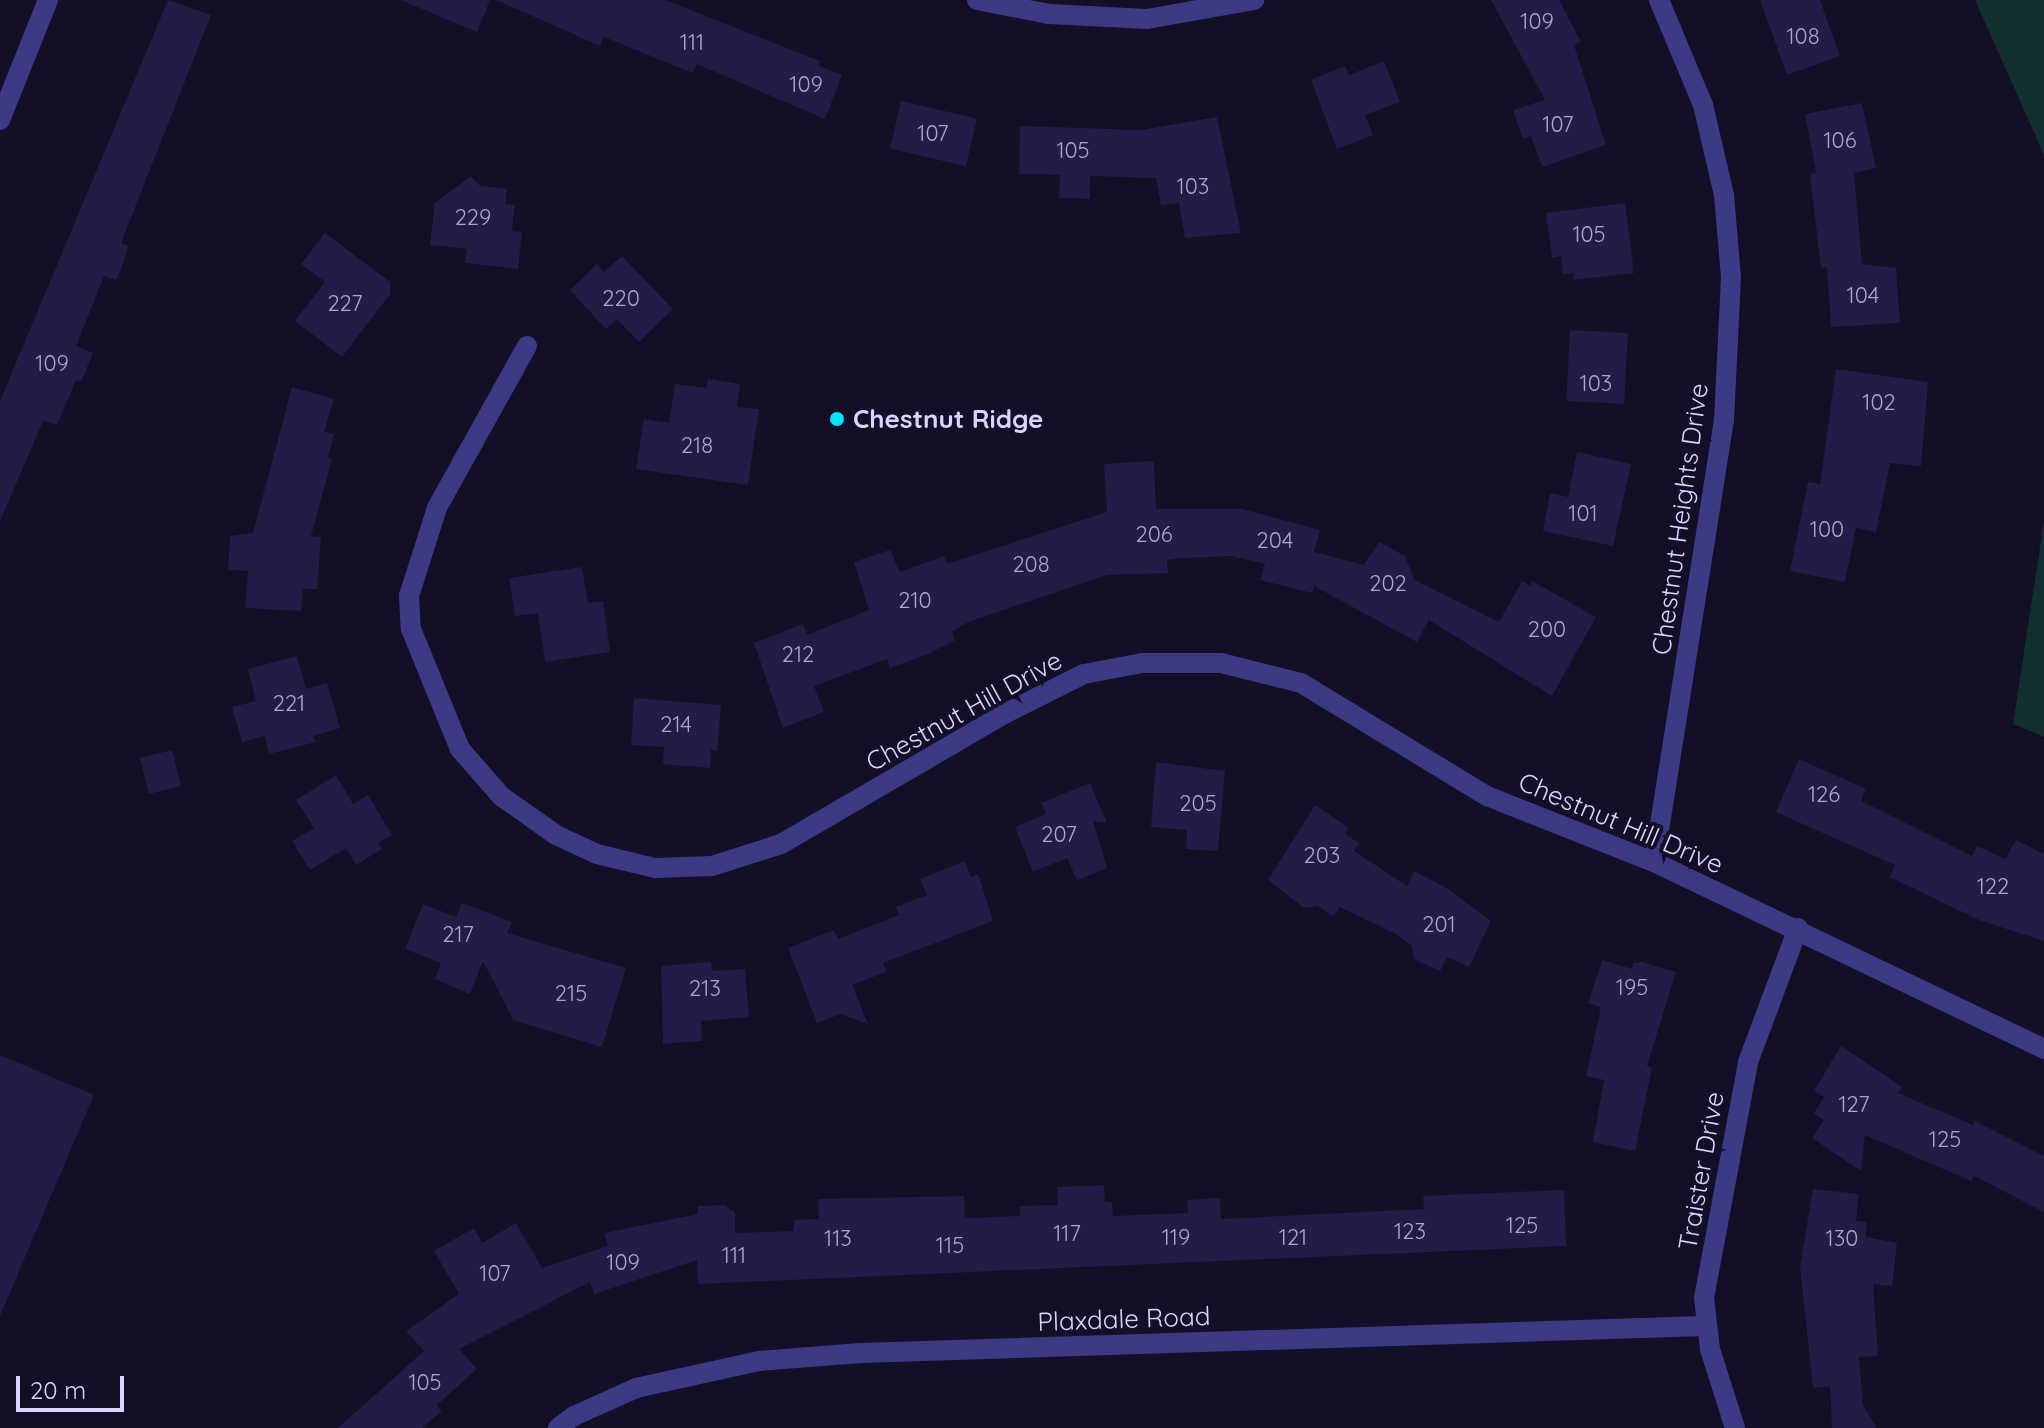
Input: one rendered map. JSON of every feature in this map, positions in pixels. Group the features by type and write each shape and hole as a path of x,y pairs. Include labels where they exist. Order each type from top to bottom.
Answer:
{"street":[{"path":"0,120 48,0"},
{"path":"977,0 1049,14 1147,19 1254,0"},
{"name":"Chestnut Heights Drive","path":"1654,862 1724,420 1731,277 1724,195 1703,105 1659,0"},
{"name":"Chestnut Hill Drive","path":"527,346 437,508 409,596 411,629 460,749 501,796 556,835 597,854 655,868 712,866 781,844 1006,713 1084,674 1142,663 1205,663 1301,683 1487,796 1654,862 1798,928 2044,1049"},
{"name":"Traister Drive","path":"1735,1428 1705,1326 1704,1298 1748,1062 1798,928"},
{"name":"Plaxdale Road","path":"558,1428 636,1388 759,1361 893,1352 1705,1326"}],"green space":[{"path":"1975,0 2044,0 2044,155"},
{"path":"2044,521 2044,737 2013,724"}],"building":[{"path":"168,0 211,15 121,243 128,246 124,261 116,280 104,276 76,346 93,353 81,382 76,380 57,425 43,421 0,521 0,401"},
{"path":"401,0 490,0 477,32"},
{"path":"496,0 665,0 820,61 819,66 842,75 825,119 697,64 693,73 604,37 600,46"},
{"path":"1491,0 1559,0 1581,42 1574,45 1606,145 1542,167 1531,136 1523,139 1513,110 1545,100"},
{"path":"1760,0 1820,0 1840,56 1787,75"},
{"path":"1384,61 1400,102 1365,115 1373,135 1337,149 1311,80 1345,66 1349,75"},
{"path":"901,101 977,119 966,166 890,149"},
{"path":"1862,103 1876,168 1854,173 1862,264 1896,268 1900,323 1831,327 1827,267 1821,268 1810,174 1816,173 1805,114"},
{"path":"1217,117 1241,233 1185,238 1179,203 1161,205 1156,178 1090,176 1090,199 1059,198 1060,175 1019,174 1020,126 1141,130"},
{"path":"471,176 480,186 507,189 505,204 515,205 512,231 522,232 518,269 465,263 467,249 430,245 435,203"},
{"path":"1625,203 1634,273 1573,280 1574,273 1563,274 1561,256 1552,258 1546,213"},
{"path":"325,233 390,282 390,294 342,357 295,321 325,282 301,264"},
{"path":"622,256 673,309 639,342 617,319 606,329 570,290 597,264 604,272"},
{"path":"1570,330 1628,333 1624,404 1566,401"},
{"path":"1836,369 1928,382 1921,466 1890,463 1876,532 1856,528 1845,582 1790,571 1808,482 1820,484"},
{"path":"708,379 740,384 737,407 759,409 748,485 636,469 644,419 669,423 675,384 706,388"},
{"path":"292,387 334,399 324,432 334,434 328,457 332,459 311,536 321,537 317,589 303,589 301,611 245,608 248,571 228,570 230,536 253,533"},
{"path":"1577,452 1631,464 1613,546 1543,531 1550,493 1568,497"},
{"path":"1154,461 1156,509 1242,509 1320,530 1314,552 1364,565 1379,542 1405,556 1415,580 1499,622 1522,581 1531,586 1532,581 1596,617 1552,696 1429,620 1417,642 1314,586 1312,593 1260,580 1265,564 1231,556 1167,560 1168,573 1107,575 971,621 952,631 955,640 926,655 890,668 887,659 814,686 824,712 783,728 754,643 803,624 807,635 869,610 854,562 890,550 900,572 944,556 947,564 1107,512 1104,464"},
{"path":"582,567 588,603 603,601 610,652 545,662 538,613 515,616 509,578"},
{"path":"297,656 306,689 327,683 340,728 313,736 316,742 269,754 265,736 242,742 232,707 256,701 248,669"},
{"path":"634,698 721,705 717,751 711,750 710,768 663,764 664,747 631,745"},
{"path":"172,750 181,786 149,794 140,758"},
{"path":"1799,759 1866,789 1861,801 1972,856 1977,846 2005,859 2016,840 2044,854 2044,941 1979,920 1890,877 1895,865 1776,812"},
{"path":"1156,762 1225,771 1218,851 1186,849 1187,830 1151,827"},
{"path":"336,775 353,804 368,795 392,835 378,843 382,849 356,865 346,848 310,870 292,841 314,828 296,800"},
{"path":"1090,783 1107,823 1093,821 1107,868 1077,880 1067,858 1033,872 1015,827 1046,814 1041,803"},
{"path":"1315,805 1349,828 1345,834 1359,843 1354,851 1407,886 1414,871 1447,888 1491,921 1469,967 1447,957 1440,971 1414,959 1412,946 1396,934 1340,907 1333,916 1317,906 1304,908 1268,880"},
{"path":"965,861 971,877 978,874 993,921 883,963 886,972 852,985 868,1024 841,1014 817,1023 788,948 834,930 838,939 899,915 896,907 927,895 920,879"},
{"path":"462,903 512,922 507,933 626,968 602,1047 513,1020 483,961 470,994 435,979 441,963 405,949 423,904 456,917"},
{"path":"1602,960 1632,969 1633,963 1642,962 1676,972 1647,1066 1652,1068 1635,1151 1593,1142 1604,1080 1586,1076 1601,1007 1588,1003"},
{"path":"711,962 712,971 745,969 749,1017 701,1021 702,1041 663,1044 661,966"},
{"path":"1841,1046 1902,1087 1898,1093 1973,1125 1975,1121 2044,1156 2044,1212 1974,1176 1971,1181 1865,1135 1861,1171 1812,1138 1824,1120 1814,1113 1824,1097 1814,1091"},
{"path":"0,1055 94,1095 0,1316"},
{"path":"1104,1185 1105,1202 1112,1202 1113,1216 1188,1213 1187,1200 1220,1198 1221,1219 1424,1209 1423,1196 1564,1190 1566,1246 698,1284 697,1260 594,1294 590,1282 459,1349 477,1369 437,1405 442,1411 422,1428 338,1428 424,1351 406,1331 459,1294 434,1251 474,1228 482,1243 516,1223 542,1268 608,1246 604,1233 698,1214 698,1206 725,1205 735,1213 735,1233 794,1231 794,1220 819,1219 818,1199 964,1196 965,1218 1020,1216 1020,1206 1058,1205 1057,1187"},
{"path":"1813,1189 1859,1194 1856,1221 1867,1222 1866,1237 1897,1243 1892,1286 1873,1284 1878,1356 1859,1357 1863,1405 1877,1428 1832,1428 1830,1386 1813,1388 1800,1266"}],"place":[{"name":"Chestnut Ridge","path":"837,419"}]}
